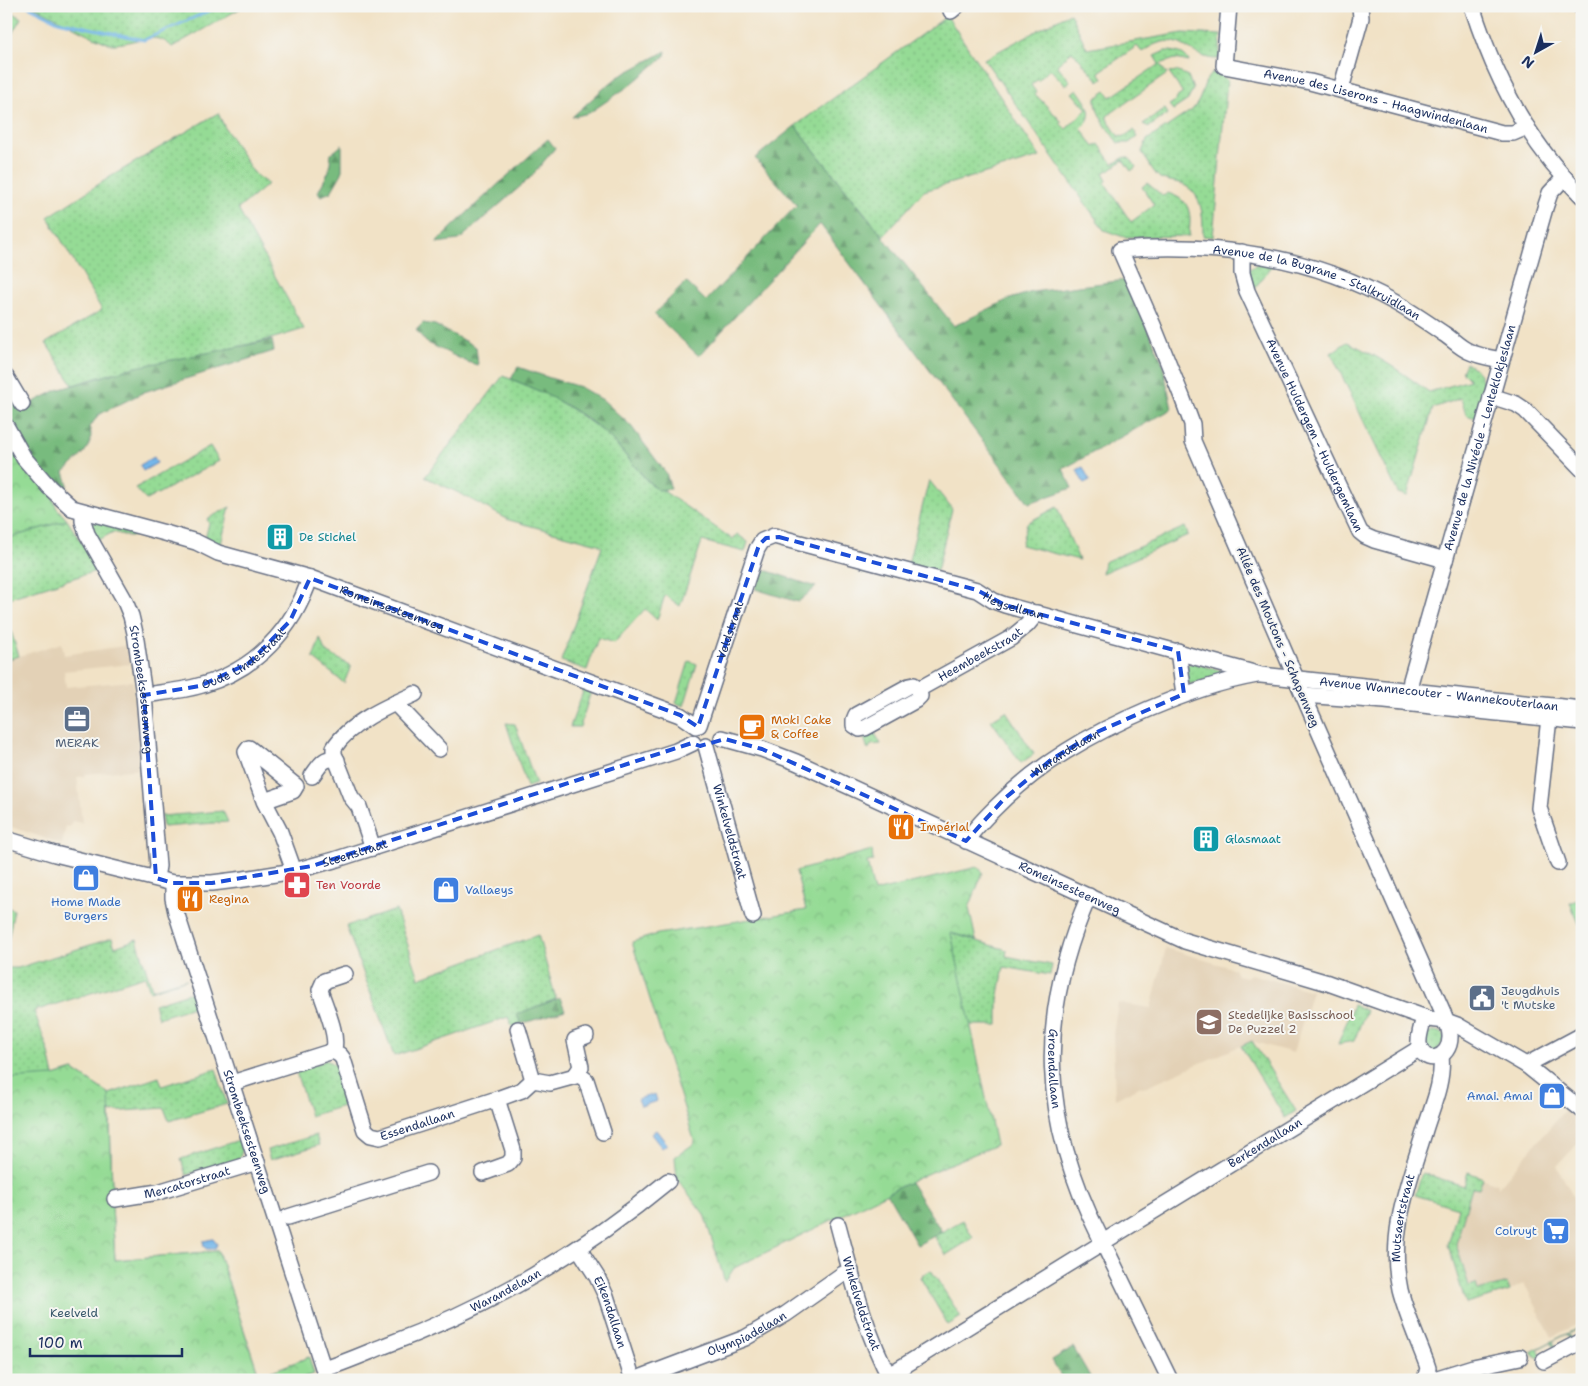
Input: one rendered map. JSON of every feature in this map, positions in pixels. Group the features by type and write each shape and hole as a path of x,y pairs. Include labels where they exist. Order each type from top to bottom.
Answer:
{"street":[{"name":"Avenue des Liserons - Haagwindenlaan","path":"1229,6 1224,66 1284,75 1502,133 1513,133 1527,127"},
{"path":"1341,89 1361,18 1360,6"},
{"path":"1472,6 1484,44 1504,88 1545,154 1564,178 1582,196"},
{"name":"Avenue de la Nivéole - Lenteklokjeslaan","path":"1408,697 1547,200 1555,186 1564,178"},
{"name":"Avenue de la Bugrane - Stalkruidlaan","path":"1120,250 1195,248 1242,252 1292,262 1361,287 1396,303 1430,324 1469,352 1501,360"},
{"name":"Allée des Moutons - Schapenweg","path":"1120,250 1153,324 1192,424 1193,440 1288,662 1446,1021"},
{"name":"Avenue Huldergem - Huldergemlaan","path":"1242,252 1242,273 1247,291 1360,532 1374,540 1445,560"},
{"path":"6,377 22,404"},
{"path":"1491,396 1516,404 1525,410 1582,469"},
{"name":"Romeinsesteenweg","path":"6,426 19,451 40,477 68,506 83,512 157,530 196,542 218,553 310,578 680,715 698,725 720,732 722,738 778,755 1185,941 1328,983 1424,1017 1446,1021 1462,1027 1526,1065 1582,1110"},
{"name":"Strombeeksesteenweg","path":"83,512 83,521 88,534 124,599 136,633 144,695 158,866 156,878"},
{"name":"Heysellaan","path":"766,538 779,537 977,590 994,601 1036,614 1261,675"},
{"name":"Veldstraat","path":"698,725 757,549 766,538"},
{"name":"Oude Lindestraat","path":"144,695 188,689 210,683 231,674 249,663 277,638 290,621 310,578"},
{"name":"Heembeekstraat","path":"919,689 1012,638 1036,614"},
{"path":"1178,651 1184,694"},
{"name":"Warandelaan","path":"966,840 1004,799 1034,772 1098,732 1184,694 1222,682 1261,675 1288,662"},
{"name":"Warandelaan","path":"1261,675 1296,679"},
{"name":"Avenue Wannecouter - Wannekouterlaan","path":"1296,679 1408,697 1550,712 1582,722"},
{"path":"373,848 360,807 351,796 337,760 334,751 335,746 357,725 415,694"},
{"name":"Avenue Wannecouter - Wannekouterlaan","path":"1303,695 1408,697"},
{"path":"395,703 439,749"},
{"name":"Avenue Wannecouter - Wannekouterlaan","path":"1550,712 1582,709"},
{"path":"1550,712 1539,808 1558,863"},
{"path":"698,725 690,734 700,744 718,744 722,738"},
{"name":"Steenstraat","path":"6,839 55,854 173,883 228,881 294,871 373,848 700,744"},
{"name":"Winkelveldstraat","path":"700,744 753,916"},
{"path":"312,776 324,760 330,758 337,760"},
{"path":"264,801 280,832 294,871"},
{"name":"Strombeeksesteenweg","path":"173,883 173,898 176,912 325,1374"},
{"name":"Groendallaan","path":"1089,896 1070,944 1060,980 1054,1024 1052,1073 1059,1124 1078,1189 1168,1379"},
{"name":"Essendallaan","path":"345,974 324,981 320,986 320,993 335,1038 333,1051 340,1055 342,1059 366,1130 371,1136 376,1137 497,1100 522,1090 533,1080"},
{"path":"1424,1017 1419,1039 1420,1048 1423,1052 1442,1062 1449,1043 1449,1030 1446,1021"},
{"path":"518,1029 533,1080 550,1083 582,1076 586,1080 603,1132"},
{"path":"1526,1065 1582,1035"},
{"path":"575,1076 582,1067 575,1040 586,1036"},
{"name":"Berkendallaan","path":"887,1378 1420,1048"},
{"path":"232,1084 333,1051"},
{"name":"Mutsaertstraat","path":"1425,1380 1428,1368 1400,1288 1397,1270 1396,1236 1402,1204 1440,1079 1442,1062"},
{"path":"482,1173 508,1164 513,1158 513,1150 497,1100"},
{"name":"Mercatorstraat","path":"116,1199 165,1190 257,1162"},
{"path":"288,1217 428,1173"},
{"name":"Warandelaan","path":"325,1374 459,1316 534,1276 579,1249 668,1181"},
{"name":"Winkelveldstraat","path":"838,1225 850,1271 887,1378"},
{"name":"Eikendallaan","path":"579,1249 597,1277 606,1296 634,1380"},
{"name":"Olympiadelaan","path":"634,1380 746,1338 850,1271"},
{"path":"1544,1361 1582,1341"},
{"path":"1431,1380 1473,1367 1520,1357"}],"highlighted area":[{"path":"779,537 977,590 1005,605 1178,651 1184,694 1097,732 1052,759 1004,799 966,841 762,749 725,739 700,746 692,743 312,866 212,883 173,883 156,878 144,695 200,686 249,663 290,621 310,578 680,715 698,727 759,545 766,538"}],"shaded area":[{"path":"62,643 64,655 130,645 131,664 64,671 66,687 133,681 142,769 85,774 85,776 77,777 82,823 72,821 70,827 66,826 62,844 6,825 6,660"},
{"name":"Stedelijke Basisschool De Puzzel 2","path":"1166,948 1234,969 1237,975 1246,977 1251,974 1312,991 1293,1053 1252,1041 1142,1088 1141,1086 1115,1099 1113,1035 1118,1003 1151,1008"},
{"path":"1567,1107 1582,1120 1582,1139 1557,1166 1582,1214 1582,1322 1552,1337 1524,1283 1510,1291 1466,1304 1448,1245 1468,1172 1497,1184 1498,1188"}],"green space":[{"path":"33,6 240,6 241,8 172,47 166,42 152,38 113,44 108,43"},
{"path":"6,8 21,18 6,44"},
{"path":"1070,13 1087,49 1183,33 1221,35 1219,59 1208,58 1175,42 1166,41 1155,44 1142,52 1137,46 1099,72 1103,78 1099,81 1072,51 1057,65 1070,81 1065,85 1050,69 1031,85 1036,92 1035,94 1062,122 1060,123 1066,129 1087,109 1072,93 1077,89 1087,104 1090,113 1086,123 1081,128 1094,147 1099,144 1113,164 1125,157 1133,162 1136,167 1131,171 1123,160 1109,171 1103,173 1107,181 1105,183 1131,222 1154,205 1142,187 1147,183 1163,196 1168,193 1176,196 1186,204 1190,214 1189,236 1124,237 1104,230 984,59"},
{"path":"947,16 1040,157 924,191 883,236 795,126"},
{"path":"666,51 665,56 629,86 589,113 572,117 618,77"},
{"path":"1165,51 1182,54 1189,62 1175,59 1160,64 1167,74 1107,116 1119,137 1123,137 1134,130 1136,133 1137,137 1129,143 1118,143 1100,116 1096,98 1106,91 1111,97 1159,64 1154,56"},
{"path":"1176,71 1188,76 1193,89 1188,100 1173,110 1169,105 1183,93 1169,73"},
{"path":"1212,73 1219,73 1227,80 1213,237 1203,236 1202,212 1193,192 1179,183 1157,176 1142,152 1147,140 1192,110"},
{"path":"1165,109 1168,114 1149,127 1143,124"},
{"path":"218,113 225,128 251,169 268,184 238,209 304,329 247,345 101,376 73,385 46,343 102,310 48,217 110,177"},
{"path":"795,126 954,326 1007,300 1032,292 1126,280 1162,361 1172,409 1063,469 1072,488 1029,503 820,224 699,356 654,314 686,282 706,301 797,205 755,158"},
{"path":"548,139 555,148 530,178 459,240 436,243 471,209"},
{"path":"342,145 342,173 331,192 321,196 318,192 329,171 331,154"},
{"path":"1258,263 1273,265 1254,289 1249,270"},
{"path":"423,323 435,325 476,347 478,365 467,362 426,342 416,330"},
{"path":"272,340 274,351 144,392 98,415 90,427 91,434 88,447 80,458 64,472 68,485 52,495 6,443 6,401 22,408 57,390 131,368"},
{"path":"1347,342 1390,365 1429,392 1470,380 1462,372 1466,363 1474,368 1482,380 1482,394 1476,418 1466,415 1461,398 1433,408 1407,496 1398,493 1331,353"},
{"path":"518,367 580,387 603,400 631,426 666,473 671,489 658,490 644,477 613,441 585,417 548,396 511,379"},
{"path":"503,376 542,391 573,410 607,434 648,482 732,539 737,534 748,542 745,552 702,541 680,606 665,595 657,620 645,609 614,643 598,638 587,670 561,661 602,547 598,544 509,520 425,477"},
{"path":"6,443 52,495 56,507 67,520 6,539"},
{"path":"210,446 219,461 146,500 135,488"},
{"path":"929,480 952,509 937,571 908,564"},
{"path":"230,507 221,544 205,539 209,523 207,519"},
{"path":"1057,507 1079,560 1021,545 1027,523"},
{"path":"67,520 99,570 6,599 6,539"},
{"path":"94,522 141,531 131,537 113,532 97,541 91,525"},
{"path":"1185,527 1188,535 1102,573 1104,562"},
{"path":"762,569 816,587 798,602 755,589"},
{"path":"6,616 19,656 6,660"},
{"path":"320,638 325,651 351,666 344,683 313,658"},
{"path":"689,661 697,664 684,706 676,703"},
{"path":"1193,663 1230,673 1191,684 1188,683 1187,665"},
{"path":"584,689 591,691 580,727 570,727"},
{"path":"1006,711 1034,754 1021,763 991,720"},
{"path":"506,723 515,724 536,784 527,787"},
{"path":"874,732 881,744 871,745 868,750 864,737"},
{"path":"223,811 228,822 163,827 161,816"},
{"path":"872,850 873,861 867,862 874,892 977,867 983,872 969,908 976,940 951,933 996,1145 926,1174 734,1268 725,1282 704,1214 677,1179 675,1157 695,1143 632,942 658,934 806,910 796,871"},
{"path":"1582,898 1582,930 1570,903"},
{"path":"6,907 14,910 6,950"},
{"path":"396,910 419,978 538,935 556,999 518,1014 521,1024 512,1027 508,1017 394,1056 346,926"},
{"path":"951,933 1007,950 1006,956 1052,965 1050,975 1004,967 998,1000 998,1025 970,1025"},
{"name":"Keelveld","path":"112,938 115,947 137,939 152,989 187,979 150,991 145,976 34,1011 49,1053 54,1076 73,1070 109,1094 159,1077 162,1086 216,1069 227,1104 169,1121 164,1108 110,1112 111,1189 115,1260 218,1251 259,1376 309,1357 314,1374 298,1380 6,1380 6,968 18,968"},
{"path":"192,992 196,1006 158,1018 154,1004"},
{"path":"560,998 565,1010 521,1024 517,1014"},
{"path":"1353,1005 1366,1010 1354,1041 1338,1044"},
{"path":"1435,1031 1442,1033 1445,1039 1436,1052 1427,1048 1426,1035"},
{"path":"1252,1041 1296,1111 1285,1118 1241,1046"},
{"path":"326,1060 337,1066 349,1104 310,1116 296,1072"},
{"name":"Keelveld","path":"73,1070 109,1094 115,1260 218,1251 259,1376 309,1357 314,1374 298,1380 6,1380 6,1079 54,1076"},
{"path":"316,1135 319,1145 270,1160 267,1150"},
{"path":"239,1140 242,1151 239,1159 186,1175 181,1159"},
{"path":"1468,1172 1483,1178 1479,1188 1472,1187 1456,1244 1469,1286 1476,1284 1478,1291 1507,1283 1510,1291 1466,1304 1448,1245 1458,1208 1415,1195 1422,1173 1464,1186"},
{"path":"910,1182 942,1232 917,1245 887,1193"},
{"path":"963,1220 973,1238 946,1255 934,1236"},
{"path":"931,1270 961,1317 948,1325 920,1277"},
{"path":"1582,1326 1568,1334 1572,1340 1570,1341 1567,1334 1553,1341 1555,1349 1551,1342 1538,1349 1541,1356 1538,1358 1531,1352"},
{"path":"1073,1347 1092,1380 1063,1380 1052,1360"}],"water":[{"path":"154,457 157,463 143,471 140,465"},
{"path":"1083,467 1090,481 1084,484 1077,470"},
{"path":"655,1094 657,1101 641,1106 638,1099"},
{"path":"656,1130 667,1144 662,1148 651,1134"},
{"path":"213,1239 217,1244 215,1249 204,1247 203,1241"}],"waterway":[{"path":"28,6 58,21 144,40 220,6"}],"place":[{"name":"De Stichel","path":"280,537"},
{"name":"MERAK","path":"77,719"},
{"name":"Moki Cake & Coffee","path":"752,727"},
{"name":"Impérial","path":"901,827"},
{"name":"Glasmaat","path":"1206,839"},
{"name":"Home Made Burgers","path":"86,878"},
{"name":"Ten Voorde","path":"297,885"},
{"name":"Vallaeys","path":"446,890"},
{"name":"Regina","path":"190,899"},
{"name":"Jeugdhuis 't Mutske","path":"1482,998"},
{"name":"Stedelijke Basisschool De Puzzel 2","path":"1209,1022"},
{"name":"Amai. Amai","path":"1552,1096"},
{"name":"Colruyt","path":"1556,1231"}]}
